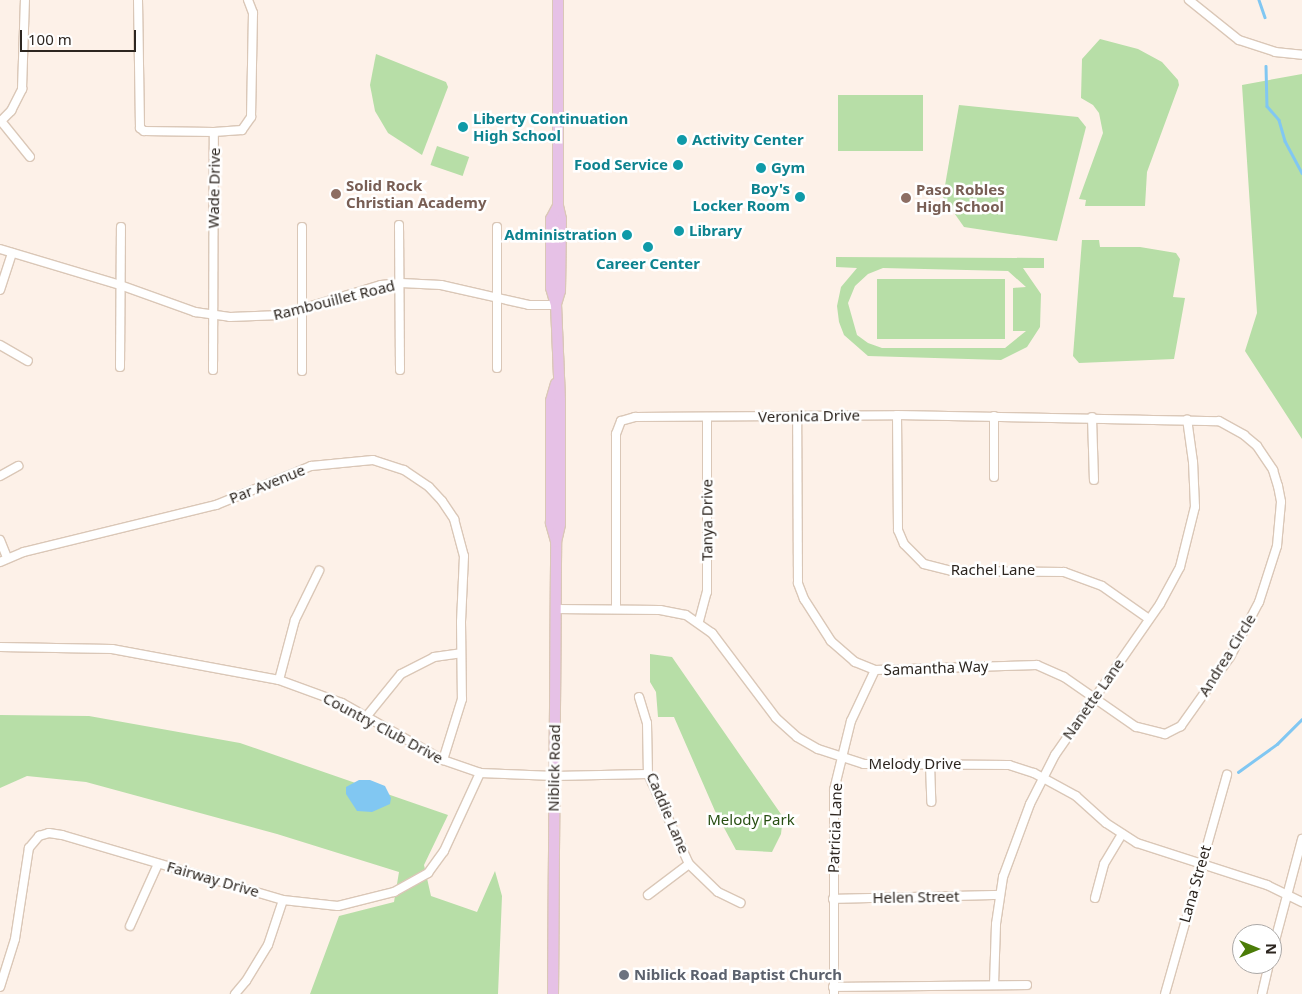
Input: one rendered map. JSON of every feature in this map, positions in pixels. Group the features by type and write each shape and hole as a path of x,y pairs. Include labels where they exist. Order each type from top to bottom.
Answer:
{"main road":[{"name":"Niblick Road","path":"553,994 556,542 560,524 560,400 557,381 556,305 560,291 561,219 558,206 558,0"}],"street":[{"path":"26,0 22,89 11,111 0,121 30,157"},
{"path":"138,0 140,128 144,131 214,132"},
{"name":"Wade Drive","path":"213,370 214,132 242,130 251,117 253,13 248,0"},
{"path":"1189,0 1239,40 1274,52 1302,55"},
{"path":"400,226 400,370"},
{"path":"120,367 121,227"},
{"path":"302,227 304,309 302,371"},
{"path":"497,227 497,368"},
{"name":"Rambouillet Road","path":"0,249 120,284 212,315 260,318 304,309 380,285 401,283 441,285 529,305 556,305"},
{"path":"0,290 12,253"},
{"path":"0,345 28,361"},
{"name":"Veronica Drive","path":"616,609 617,427 627,418 897,415 1187,419"},
{"name":"Rachel Lane","path":"897,415 898,530 904,544 924,564 952,571 1064,572 1102,586 1149,619"},
{"path":"994,416 994,477"},
{"name":"Samantha Way","path":"797,417 798,583 804,599 832,641 855,662 875,670 1037,665 1057,672 1093,699"},
{"path":"1092,417 1094,480"},
{"name":"Tanya Drive","path":"699,621 707,592 707,418"},
{"name":"Nanette Lane","path":"994,985 1000,895 1015,838 1044,777 1093,699 1149,619 1180,567 1192,525 1195,488 1187,419"},
{"name":"Andrea Circle","path":"1093,699 1136,727 1157,734 1174,732 1230,657 1259,602 1269,573 1280,521 1281,502 1273,470 1252,442 1230,426 1219,421 1187,419"},
{"name":"Par Avenue","path":"0,562 7,557 216,505 311,466 373,460 404,470 422,482 442,501 454,519 464,556 461,653 462,699 443,760"},
{"path":"0,476 18,466"},
{"path":"0,540 7,557"},
{"path":"279,680 295,620 319,570"},
{"name":"Melody Drive","path":"556,609 660,610 686,615 699,621 712,633 776,718 797,737 840,759 864,764 1009,765 1044,777 1076,796 1122,834 1137,843 1201,863 1287,894 1302,902"},
{"name":"Country Club Drive","path":"0,647 112,649 279,680 342,704 443,760 480,773 554,776 648,774"},
{"path":"366,717 401,674 434,657 461,653"},
{"name":"Patricia Lane","path":"833,990 834,790 840,759 860,697 875,670"},
{"name":"Caddie Lane","path":"639,696 647,723 648,774 689,864 718,892 741,903"},
{"path":"930,764 931,802"},
{"name":"Fairway Drive","path":"0,987 15,939 29,848 39,836 49,833 62,835 283,900 338,906 374,899 416,882 436,865 480,773"},
{"name":"Lana Street","path":"1165,994 1227,775"},
{"path":"1095,898 1104,864 1122,834"},
{"path":"1279,924 1302,840"},
{"path":"130,926 158,864"},
{"path":"648,895 689,864"},
{"name":"Helen Street","path":"833,899 1000,895"},
{"path":"235,994 246,981 268,945 283,900"},
{"path":"1262,994 1267,974"},
{"path":"833,990 1027,985"}],"green space":[{"path":"1100,39 1138,49 1162,62 1178,80 1179,85 1147,172 1145,206 1085,206 1086,200 1079,199 1103,133 1099,113 1093,105 1081,98 1082,59"},
{"path":"376,54 446,82 448,87 422,155 388,133 375,111 370,85"},
{"path":"1302,74 1302,439 1245,351 1257,313 1242,85"},
{"path":"838,95 923,95 923,151 838,151"},
{"path":"959,105 1078,117 1086,127 1057,241 964,227 943,197"},
{"path":"437,146 469,157 463,176 430,165"},
{"path":"1082,240 1099,240 1100,247 1140,247 1176,253 1180,259 1173,297 1185,298 1174,359 1079,363 1073,356"},
{"path":"836,257 1044,258 1044,268 1023,268 1041,294 1040,327 1027,347 1001,360 868,356 844,335 839,322 837,306 841,287 857,268 836,267","holes":["883,268 1008,271 1026,287 1013,288 1013,331 1026,331 1005,348 882,348 868,343 857,335 848,303 855,286 868,274"]},
{"path":"877,279 1005,279 1005,339 877,339"},
{"name":"Melody Park","path":"650,654 672,657 783,817 781,834 772,852 736,850 715,811 674,717 658,717 656,692 650,682"},
{"path":"0,715 89,716 240,743 448,815 424,865 431,896 477,912 495,871 502,896 498,994 310,994 339,916 394,902 399,872 277,834 86,782 27,776 0,788"}],"water":[{"path":"359,780 370,780 385,786 391,798 390,804 372,812 357,811 346,794 346,787"}],"waterway":[{"path":"1259,0 1265,17"},
{"path":"1266,66 1267,106 1279,120 1285,141 1302,173"},
{"path":"1238,772 1277,744 1302,719"}],"place":[{"name":"Liberty Continuation High School","path":"463,127"},
{"name":"Activity Center","path":"682,140"},
{"name":"Food Service","path":"678,165"},
{"name":"Gym","path":"761,168"},
{"name":"Solid Rock Christian Academy","path":"336,194"},
{"name":"Boy's Locker Room","path":"800,197"},
{"name":"Paso Robles High School","path":"906,198"},
{"name":"Library","path":"679,231"},
{"name":"Administration","path":"627,235"},
{"name":"Career Center","path":"648,247"},
{"name":"Niblick Road Baptist Church","path":"624,975"}]}
